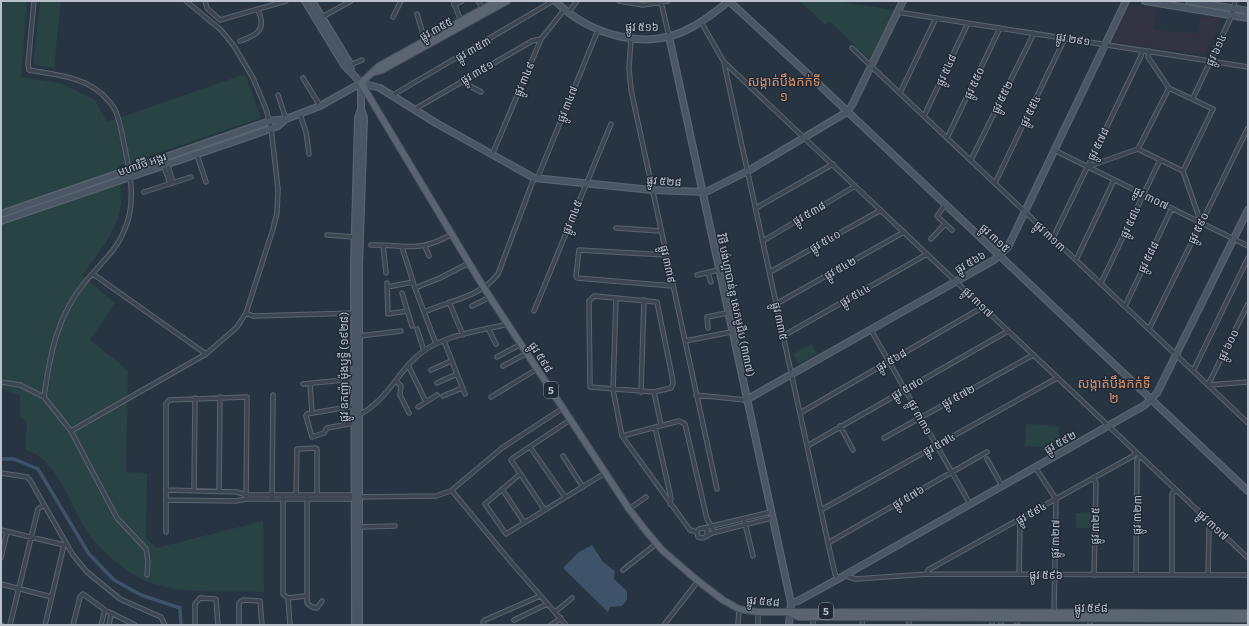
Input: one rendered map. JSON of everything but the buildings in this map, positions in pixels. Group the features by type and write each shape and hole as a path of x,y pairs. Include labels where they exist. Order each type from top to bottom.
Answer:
{"main road":[{"name":"ផ្លូវ ៣៥៥","path":"361,84 379,66 497,1"},
{"name":"ផ្លូវ ៣៥៥","path":"374,72 382,70 507,1"},
{"name":"ផ្លូវ ៥៩៨","path":"361,84 484,288 629,509 656,544 722,600 739,609 758,612 790,613 799,611 863,614 1054,615 1218,615 1248,613"},
{"name":"ផ្លូវ ៥៩៨","path":"790,613 799,617 863,614"},
{"name":"ផ្លូវ ៥៩៨","path":"909,614 992,618 1054,615 1090,618 1183,615"},
{"name":"ផ្លូវ ៥៩៨","path":"1218,615 1248,619"}],"street":[{"path":"34,1 28,64 29,70 73,78 93,87 103,95 116,111 129,171 131,207 125,230 117,245 86,282 71,303 55,338 49,358 44,397"},
{"path":"71,431 206,354 237,327 246,313 277,213 278,186 270,121 253,78 234,46 221,30 186,1"},
{"path":"205,1 207,8 220,20 286,1"},
{"path":"305,1 344,65 350,67 362,60"},
{"path":"312,1 361,84"},
{"path":"322,17 351,1"},
{"path":"393,16 401,1"},
{"path":"460,21 454,3 462,1"},
{"path":"478,1 483,9"},
{"name":"ផ្លូវ ៥១៦","path":"554,1 566,11 598,30 631,38 650,39 669,36 685,31 701,22 729,1"},
{"name":"ផ្លូវ ៣៥៣","path":"393,95 554,1"},
{"name":"ផ្លូវ ៣៤៩","path":"492,155 540,39 566,11 578,1"},
{"path":"619,1 643,5 668,1"},
{"name":"ផ្លូវ ៣១៥","path":"729,1 1248,491"},
{"path":"847,112 903,1"},
{"name":"ផ្លូវ ៥៦៦","path":"746,400 1000,256 1008,247 1126,1"},
{"path":"1144,1 1248,18"},
{"path":"1185,7 1186,1"},
{"path":"1189,1 1248,11"},
{"name":"ផ្លូវ ៦១៤","path":"1193,98 1232,15 1235,1"},
{"name":"វិថី បង់ហ្គាបាន់ឌូ សេកមូជីប (៣៣៧)","path":"661,2 731,332 791,603 789,625"},
{"path":"240,41 259,32 261,18 258,10"},
{"name":"ផ្លូវ ២៩១","path":"897,12 1248,67"},
{"path":"417,14 425,41"},
{"path":"900,93 936,18"},
{"name":"ផ្លូវ ៣១៧","path":"701,22 724,62 1248,558"},
{"name":"ផ្លូវ ៥៤៨","path":"924,116 968,23"},
{"name":"ផ្លូវ ៥៥០","path":"948,138 1000,28"},
{"name":"ផ្លូវ ៣៤៧","path":"424,312 468,296 484,288 498,274 535,178 598,30"},
{"name":"ផ្លូវ ៥៥២","path":"971,160 1034,33"},
{"name":"ផ្លូវ ៣៣៩","path":"631,38 629,73 631,90 717,489"},
{"name":"ផ្លូវ ៥៥៤","path":"995,183 1065,38"},
{"name":"ផ្លូវ ៣៥១","path":"415,109 532,41 540,39"},
{"name":"ផ្លូវ ៣១៣","path":"852,48 1248,423"},
{"name":"ផ្លូវ ៥៧៨","path":"1053,238 1141,56 1142,50"},
{"path":"1149,51 1148,57 1169,88 1193,98 1213,109 1183,171 1201,223"},
{"path":"1141,56 1148,57"},
{"name":"ផ្លូវ ៣៣៥","path":"724,62 835,574 838,579"},
{"path":"303,78 320,106"},
{"path":"461,81 481,92"},
{"name":"មហាវិថី អង្គរ","path":"1,221 166,166 271,128 286,119 320,106 361,84"},
{"name":"ផ្លូវ ៥២៨","path":"361,84 380,88 393,95 492,155 535,178 652,190 701,193 748,171 847,112"},
{"name":"ផ្លូវ ឧកញ៉ា ម៉ុងឫទ្ធី (១៩២៨)","path":"357,251 355,237 358,118 361,109 361,84"},
{"path":"1087,167 1138,149 1169,88"},
{"path":"278,95 286,119"},
{"name":"ផ្លូវ ឧកញ៉ា ម៉ុងឫទ្ធី (១៩២៨)","path":"359,625 359,527 354,423 357,415 354,406 354,379 357,312 357,251 364,118 361,109"},
{"path":"300,114 306,132 309,154"},
{"name":"មហាវិថី អង្គរ","path":"1,214 270,121 286,119"},
{"name":"ផ្លូវ ៣៤៥","path":"534,311 611,124"},
{"name":"ផ្លូវ ៥៩០","path":"1149,329 1248,128"},
{"path":"1138,149 1183,171"},
{"name":"ផ្លូវ ៣០៧","path":"1054,150 1248,246"},
{"path":"197,155 206,182"},
{"name":"ផ្លូវ ៥៨៤","path":"1101,283 1160,160"},
{"path":"756,208 833,164"},
{"path":"166,166 171,184"},
{"path":"144,192 191,177"},
{"path":"1076,260 1114,180"},
{"name":"ផ្លូវ ៥៣៨","path":"763,241 855,186"},
{"path":"946,205 937,216 952,230"},
{"name":"ផ្លូវ ៥៨៨","path":"1125,306 1172,208"},
{"name":"ផ្លូវ ៥៤០","path":"770,272 881,210"},
{"name":"ផ្លូវ ៥៩២","path":"791,603 798,601 848,574 1109,426 1151,400 1157,393 1248,210"},
{"path":"931,239 945,224"},
{"path":"616,228 661,231"},
{"name":"ផ្លូវ ៥៤២","path":"776,304 904,232"},
{"path":"371,245 413,248 438,242 452,234"},
{"path":"327,235 355,237"},
{"path":"383,245 386,273"},
{"path":"425,246 429,256"},
{"path":"402,247 414,288 436,344"},
{"path":"666,255 579,250 576,276 577,278 673,286"},
{"name":"ផ្លូវ ៥៤៤","path":"783,336 927,254"},
{"path":"1193,371 1248,258"},
{"path":"414,288 440,278 469,263"},
{"path":"697,275 718,270"},
{"path":"708,273 711,282"},
{"path":"93,274 206,354"},
{"path":"407,311 388,314 387,285 412,282"},
{"path":"402,292 412,326"},
{"path":"594,296 616,298 644,300 658,303 673,383 669,389 654,392 641,392 592,389 589,385 589,301 594,296"},
{"path":"472,306 490,297"},
{"path":"616,298 613,390 622,436 670,505 690,530 697,532 700,538 705,538 707,535 715,532 745,525 771,515"},
{"path":"641,392 644,300"},
{"path":"449,302 463,335"},
{"name":"ផ្លូវ ៦០០","path":"1208,385 1247,311 1248,304"},
{"name":"ផ្លូវ ៥៦៨","path":"800,413 983,307"},
{"path":"246,313 253,316 357,312"},
{"path":"708,328 707,317 727,313"},
{"path":"357,415 378,403 408,365 424,351 444,341 488,328 508,324"},
{"path":"488,328 496,344"},
{"path":"417,330 424,351"},
{"name":"ផ្លូវ ៣៣១","path":"871,330 970,504"},
{"name":"ផ្លូវ ៥៧០","path":"807,446 1008,330"},
{"path":"356,337 401,331"},
{"path":"685,341 731,332"},
{"name":"ផ្លូវ ឧកញ៉ា ម៉ុងឫទ្ធី (១៩២៨)","path":"355,625 357,497 356,337"},
{"path":"444,341 464,394"},
{"path":"497,357 521,344"},
{"path":"503,366 526,353"},
{"name":"ផ្លូវ ៥៧២","path":"884,438 1033,355"},
{"path":"431,370 452,361"},
{"path":"408,365 426,402"},
{"path":"491,397 537,369"},
{"path":"437,383 457,374"},
{"name":"ផ្លូវ ៥៧៤","path":"821,510 1057,378"},
{"path":"303,384 354,379"},
{"path":"396,381 401,386 400,395 408,413"},
{"path":"1,382 20,385 44,397 71,431 117,518 146,549 148,562 147,574"},
{"path":"1208,385 1248,382"},
{"path":"310,383 312,413"},
{"path":"444,396 462,388"},
{"path":"654,392 661,425"},
{"path":"272,497 274,395"},
{"path":"418,407 437,395"},
{"path":"696,395 746,400"},
{"path":"219,492 220,397"},
{"path":"166,532 166,402 169,400 247,397 246,497"},
{"path":"194,491 195,398"},
{"path":"354,406 312,413 306,416 312,437 324,433 327,428 354,423"},
{"path":"166,500 236,501 246,497 350,499 357,497 436,496 452,491 502,448 563,408"},
{"path":"544,509 511,460 570,419"},
{"path":"622,436 679,421 685,424 707,519 715,532"},
{"path":"840,426 853,450"},
{"path":"655,427 671,498 670,505"},
{"path":"530,447 565,497"},
{"path":"296,495 297,449 316,448 317,495"},
{"name":"ផ្លូវ ៥៧៦","path":"828,542 987,452"},
{"name":"ផ្លូវ ៥៩៤","path":"928,574 928,570 1133,456 1136,452"},
{"path":"563,456 583,487"},
{"name":"ផ្លូវ ៣២៣","path":"1136,575 1137,460 1140,456"},
{"path":"987,459 1002,486"},
{"path":"1035,467 1056,499"},
{"path":"1,472 27,477 65,545 81,566 98,583 128,603 161,617 165,625"},
{"path":"520,474 486,501 486,507 506,534 605,472"},
{"name":"ផ្លូវ ៣២៥","path":"1093,478 1096,483 1094,575"},
{"path":"502,489 524,522"},
{"path":"166,490 237,492 246,497"},
{"path":"1172,575 1172,494 1176,490"},
{"path":"452,491 566,625"},
{"path":"283,497 296,495 307,497 317,495 350,495 357,497"},
{"path":"283,497 282,591 284,596 288,598 306,596"},
{"path":"307,497 307,603 312,607 318,608 322,601"},
{"path":"629,509 646,497"},
{"name":"ផ្លូវ ៣២៧","path":"1054,615 1056,499"},
{"path":"10,625 38,509 44,505"},
{"path":"697,532 699,529 744,518 771,515"},
{"path":"744,518 753,556"},
{"path":"1018,520 1020,524 1019,574"},
{"path":"1208,575 1209,529 1212,525"},
{"path":"359,527 396,526"},
{"path":"704,528 707,530 707,535"},
{"path":"1,530 65,545"},
{"path":"1,558 7,532"},
{"path":"623,570 656,544"},
{"path":"45,625 65,545"},
{"name":"ផ្លូវ ៥៩៦","path":"848,574 849,577 856,579 928,574 1248,575"},
{"path":"664,625 698,581"},
{"path":"1,584 52,597"},
{"path":"73,625 80,597 83,594 105,610 135,625"},
{"path":"484,625 483,622 485,620 540,596"},
{"path":"195,625 195,604 200,598 216,600 218,625"},
{"path":"288,598 290,625"},
{"path":"555,612 572,598"},
{"path":"239,625 239,603 243,600 260,601 262,625"},
{"path":"514,620 547,604"},
{"path":"738,625 739,609"},
{"path":"101,625 105,610"},
{"path":"758,612 758,625"},
{"path":"109,625 112,614"},
{"path":"862,625 863,614"},
{"path":"909,614 909,625"},
{"path":"1183,615 1183,625"},
{"path":"813,617 813,625"},
{"path":"1017,617 1017,625"},
{"path":"551,625 561,618"},
{"path":"992,618 992,625"},
{"path":"1001,618 1001,625"},
{"path":"1090,618 1090,625"}],"shaded area":[{"path":"1132,6 1156,9 1154,29 1198,34 1200,16 1221,19 1205,54 1203,55 1115,42 1114,39 1129,7"},
{"path":"592,545 603,562 615,571 614,579 627,591 627,600 622,606 610,607 608,612 563,568 579,552"}],"green space":[{"path":"1,1 27,1 21,77 63,84 95,100 107,122 245,74 261,118 119,166 121,203 116,223 112,233 101,250 82,275 115,303 90,340 128,370 126,472 147,473 146,538 156,548 263,521 264,592 189,590 159,585 138,577 99,547 81,522 55,473 36,455 25,450 27,422 20,417 20,395 1,389"},
{"path":"40,1 61,1 54,68 33,65"},
{"path":"800,1 836,1 894,10 870,60 829,21 825,25"},
{"path":"812,344 817,354 799,364 793,354"},
{"path":"1026,424 1059,426 1058,448 1025,446"},
{"path":"1093,512 1093,528 1076,528 1076,513"}],"waterway":[{"path":"1,459 14,459 38,469 89,554 114,580 141,595 180,608 181,625"}],"district":[{"name":"សង្កាត់បឹងកក់ទី ១","path":"784,88"},
{"name":"សង្កាត់បឹងកក់ទី ២","path":"1114,390"}]}
